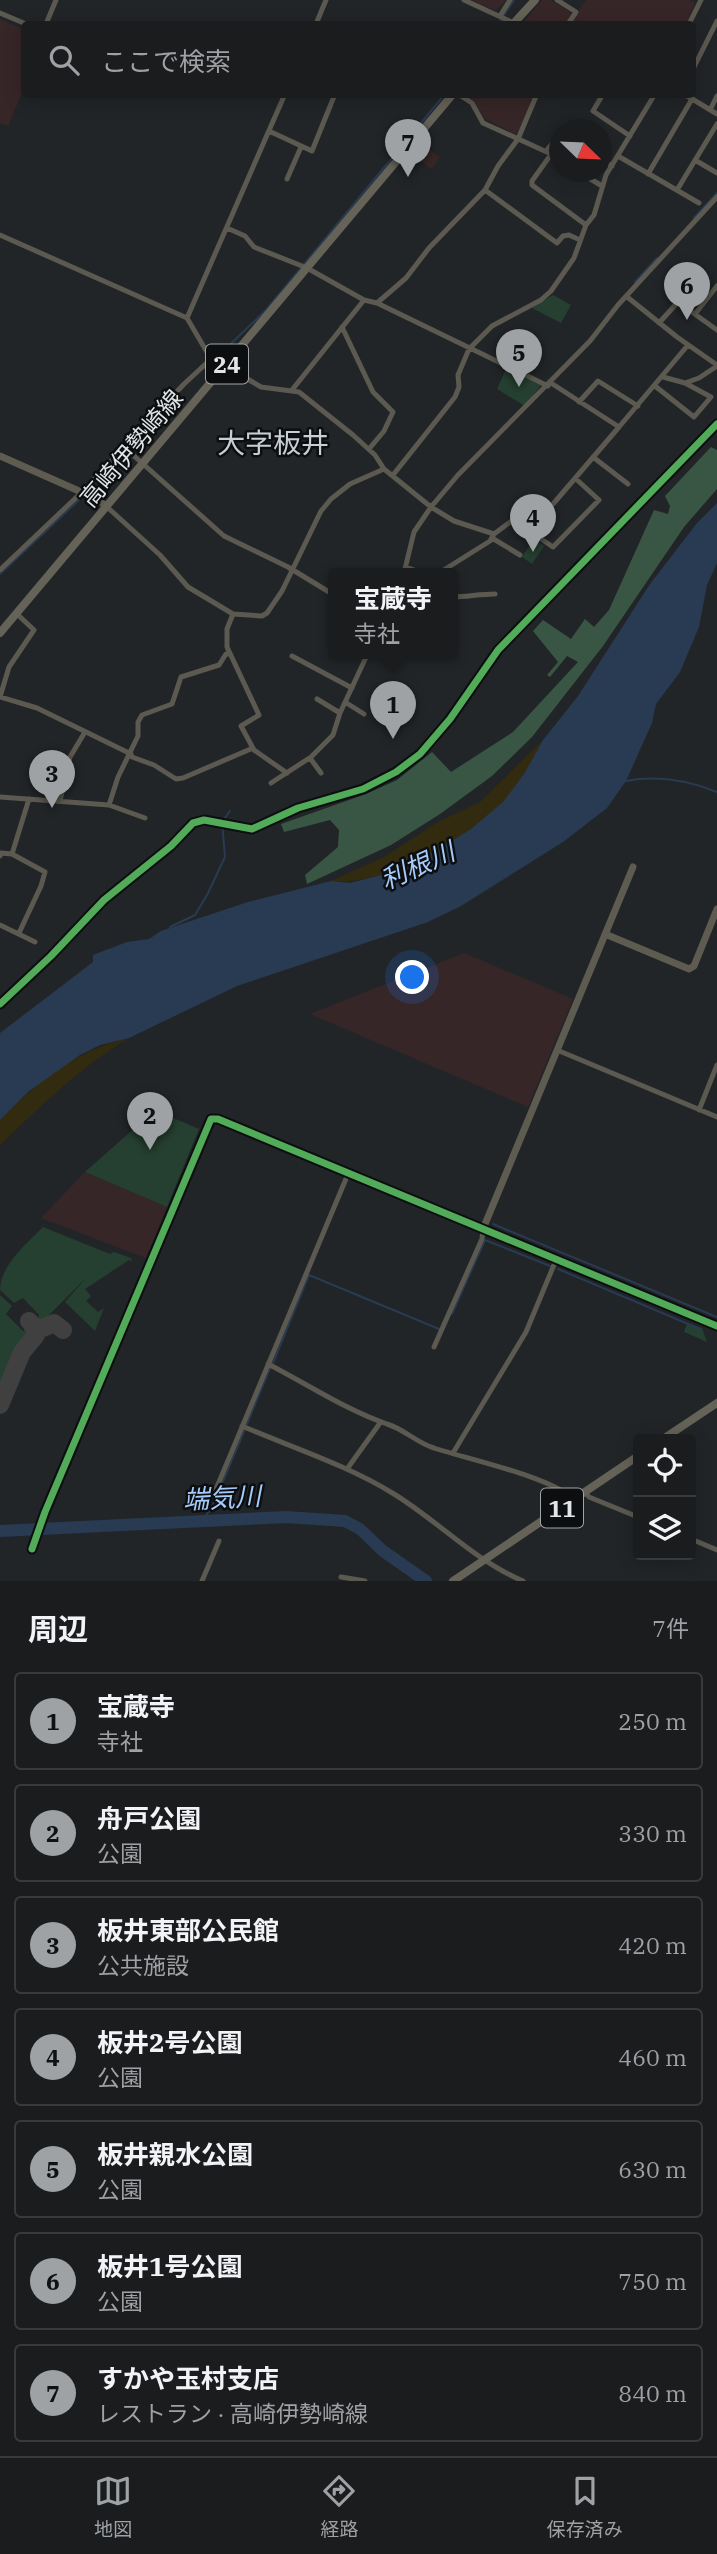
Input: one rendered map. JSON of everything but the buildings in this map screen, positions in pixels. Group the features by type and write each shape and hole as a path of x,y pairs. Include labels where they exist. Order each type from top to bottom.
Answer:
{"main road":[{"path":"516,21 535,0"},
{"name":"高崎伊勢崎線","path":"0,633 450,98"},
{"path":"670,1434 717,1403"},
{"name":"11","path":"453,1581 633,1459"}],"street":[{"path":"47,21 56,0"},
{"path":"317,21 326,0"},
{"path":"464,0 508,21"},
{"path":"500,16 510,0"},
{"path":"557,0 576,12 570,21"},
{"path":"690,21 701,0"},
{"path":"0,13 21,22"},
{"path":"696,63 717,21"},
{"path":"710,110 717,96"},
{"path":"187,318 283,98"},
{"path":"269,131 312,151 333,98"},
{"path":"464,98 472,103 483,123 549,152 532,185 586,225"},
{"path":"377,303 406,278 429,248 485,190 518,139 535,98"},
{"path":"601,98 593,111 630,136"},
{"path":"612,166 653,98"},
{"path":"648,174 692,99 717,114"},
{"path":"677,190 717,124"},
{"path":"287,179 301,147"},
{"path":"618,156 699,203"},
{"path":"695,160 717,173"},
{"path":"595,182 602,186"},
{"path":"393,475 455,397 459,387 458,375 469,349 492,326 541,300 551,291 574,258 586,225 594,215 604,182"},
{"path":"485,190 557,243 563,236 569,235 580,240"},
{"path":"405,568 414,532 431,507 458,475 595,336 626,296 714,204 717,197"},
{"path":"227,228 245,236 254,247 307,268 364,300 377,303 469,349 549,384 619,427"},
{"path":"0,234 187,318 211,359 261,387 292,390 307,397 369,449 384,469 431,507 454,521 493,536 520,555"},
{"path":"695,314 717,286"},
{"path":"626,296 717,365 685,383"},
{"path":"292,390 364,300"},
{"path":"659,323 678,302 717,330"},
{"path":"342,327 373,392 393,412 384,431 369,449"},
{"path":"446,568 513,520 542,513 553,504 688,345"},
{"path":"0,570 82,492 184,383 211,359"},
{"path":"655,386 694,417 711,397 685,383 663,377"},
{"path":"579,401 598,381 638,406"},
{"path":"124,447 224,536 293,570 328,591"},
{"path":"0,456 102,502 160,555 188,587 241,616 265,615 293,570 321,511 331,499 350,484 384,469"},
{"path":"593,457 628,484"},
{"path":"513,520 553,547 599,500 575,478"},
{"path":"458,597 495,594"},
{"path":"17,614 34,630 9,667 0,697 37,708 131,754 132,757 154,765 173,778 180,779 253,748"},
{"path":"233,614 227,629 230,653 259,715 241,726 253,748 287,773"},
{"path":"109,805 118,777 138,736 138,722 142,715 172,704 181,677 219,665 226,654 230,653"},
{"path":"292,656 352,688"},
{"path":"271,783 310,758 333,735 340,713 365,659"},
{"path":"317,699 340,713"},
{"path":"345,702 364,714"},
{"path":"60,801 70,757 85,733"},
{"path":"310,758 321,773"},
{"path":"0,797 109,805 145,818"},
{"path":"12,854 29,799"},
{"path":"0,856 1,853 12,854 45,872 19,933"},
{"path":"434,1347 482,1239 483,1229 633,867"},
{"path":"605,934 689,969 694,966 717,909"},
{"path":"0,925 35,942"},
{"path":"557,1050 717,1117"},
{"path":"699,1110 717,1065"},
{"path":"33,1546 209,1120 218,1119 715,1326"},
{"path":"214,1494 348,1174"},
{"path":"453,1453 526,1332 556,1260"},
{"path":"268,1364 380,1423 391,1426 415,1441 527,1476 567,1493 573,1500"},
{"path":"347,1469 380,1423"},
{"path":"242,1426 347,1469 396,1495 485,1559 523,1581"},
{"path":"585,1492 589,1497 633,1515"},
{"path":"202,1581 219,1541"},
{"path":"696,1541 717,1550"},
{"path":"341,1577 365,1581"}],"shaded area":[{"path":"471,0 506,0 496,11"},
{"path":"542,0 550,0 571,15 567,21 524,21"},
{"path":"586,0 689,0 695,3 687,21 572,21"},
{"path":"0,19 21,29 21,95 8,126 0,123"},
{"path":"470,98 533,98 519,131 515,134 484,118"},
{"path":"420,143 440,157 432,169 410,154"},
{"path":"464,953 573,999 528,1107 310,1014"},
{"path":"85,1172 167,1207 146,1258 41,1218"}],"green space":[{"path":"553,295 571,305 561,323 532,308"},
{"path":"506,369 541,385 525,406 497,389"},
{"path":"711,447 717,450 717,489 684,527 603,646 532,737 492,776 440,814 391,845 307,884 305,875 338,847 339,830 330,820 284,832 281,824 397,780 432,752 451,772 513,732 578,662 567,656 550,677 547,675 558,662 533,631 543,620 571,639 585,619 594,627 609,610 654,510 668,514 670,506 665,496"},
{"path":"534,539 544,546 532,564 522,557"},
{"path":"155,1110 199,1129 167,1207 85,1172"},
{"path":"43,1227 110,1254 114,1252 131,1258 132,1261 129,1260 85,1289 91,1296 86,1301 98,1312 104,1308 95,1331 65,1302 87,1277 41,1323 37,1320 39,1315 23,1298 14,1303 0,1290 4,1272 9,1264"},
{"path":"0,1295 12,1306 6,1314 23,1331 28,1329 31,1332 16,1348 0,1387"},
{"path":"687,1323 702,1328 707,1342 684,1332"}],"sand":[{"path":"543,740 509,796 468,832 400,869 353,881 331,881 384,857 438,822 480,802"},
{"path":"129,1038 77,1075 0,1145 0,1120 43,1080 74,1059"}],"water":[{"name":"利根川","path":"717,503 717,563 707,585 699,627 680,672 656,704 652,723 626,781 607,808 563,842 461,906 428,922 237,986 129,1038 100,1045 80,1055 28,1092 0,1120 0,1033 93,962 93,955 127,942 149,939 161,931 248,902 331,881 350,883 385,874 436,851 471,829 503,802 524,774 543,740 578,696 650,584 697,523"}],"waterway":[{"path":"500,21 514,0"},
{"path":"216,358 266,310 442,98"},
{"path":"694,218 717,193"},
{"path":"635,282 657,258"},
{"path":"130,446 167,406"},
{"path":"89,489 123,453"},
{"path":"0,574 81,498"},
{"path":"626,781 650,778 672,780 717,792"},
{"path":"170,927 195,915 207,895 225,857 222,822 230,811"},
{"path":"493,1224 717,1317"},
{"path":"452,1314 485,1240 550,1266"},
{"path":"558,1269 700,1329"},
{"path":"273,1363 309,1275 439,1329"},
{"path":"247,1424 270,1368"},
{"path":"201,1523 213,1505 245,1429"},
{"name":"端気川","path":"0,1531 286,1517 345,1521 360,1529 383,1551 426,1581"}],"taxiway":[{"path":"0,1405 22,1352 36,1335 29,1321"},
{"path":"34,1327 43,1328 54,1323 63,1330"}],"cycle path":[{"path":"0,1004 51,956 104,900 171,846 193,823 204,820 252,829 298,808 363,789 396,772 420,754 450,719 498,650 717,424"},
{"path":"32,1549 45,1512 211,1119 218,1119 717,1326"}],"place":[{"name":"すかや玉村支店","path":"408,177"},
{"name":"板井1号公園","path":"687,320"},
{"name":"板井親水公園","path":"519,387"},
{"name":"板井2号公園","path":"533,552"},
{"name":"宝蔵寺","path":"393,739"},
{"name":"板井東部公民館","path":"52,808"},
{"name":"舟戸公園","path":"150,1150"}],"district":[{"name":"大字板井","path":"273,442"}]}
